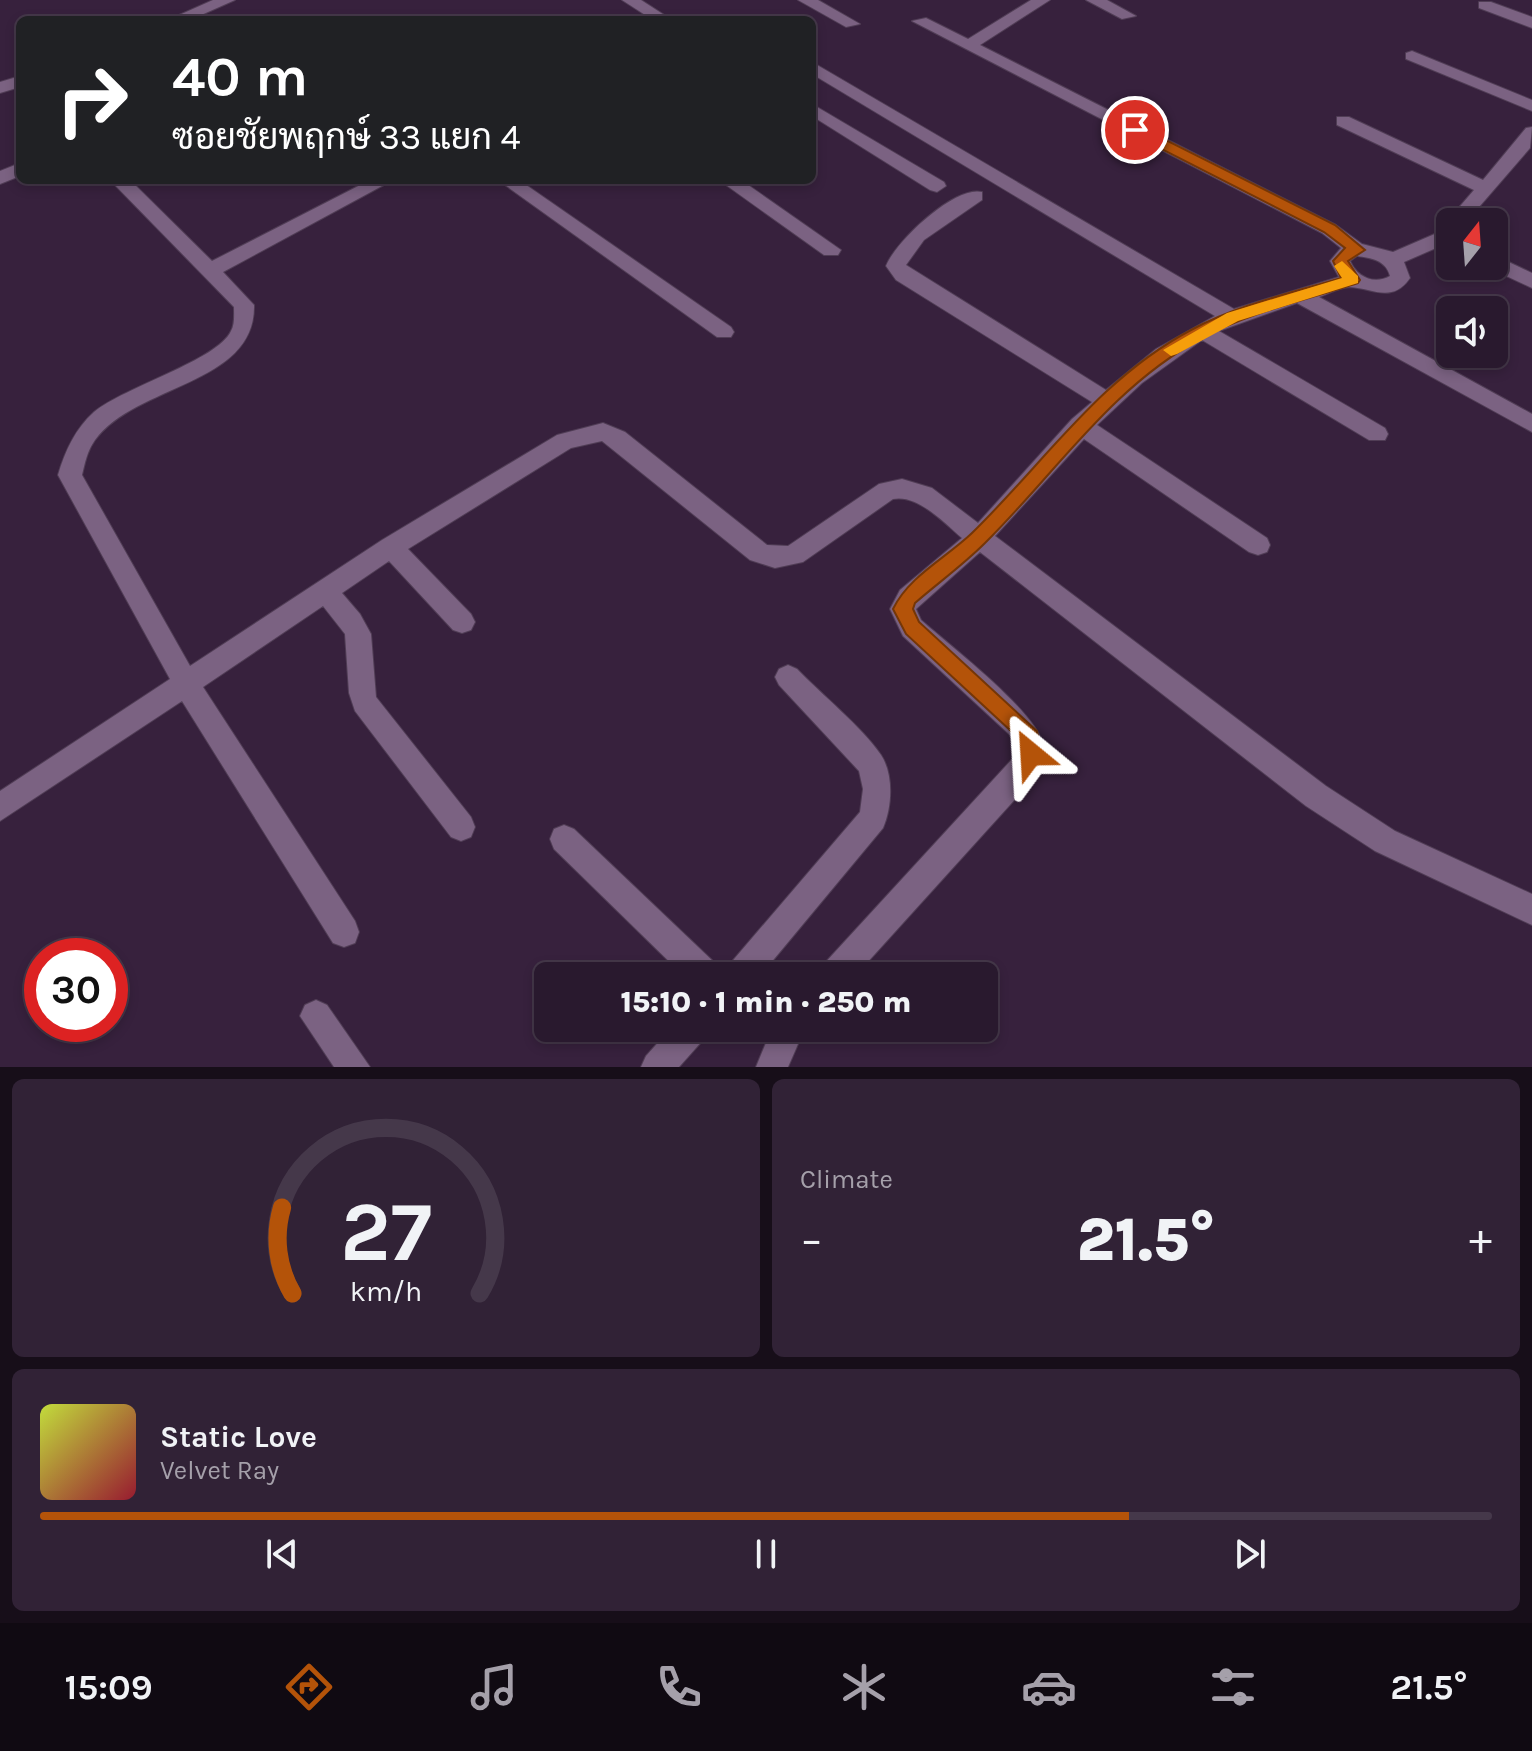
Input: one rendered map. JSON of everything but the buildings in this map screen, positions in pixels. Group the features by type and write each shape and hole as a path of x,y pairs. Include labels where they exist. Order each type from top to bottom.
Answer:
{"street":[{"path":"186,16 227,0"},
{"path":"630,0 657,16"},
{"path":"806,0 852,24"},
{"path":"968,46 1042,0"},
{"path":"1094,0 1128,16"},
{"path":"1485,5 1532,23"},
{"path":"920,21 1329,229 1357,250"},
{"path":"1412,56 1532,106"},
{"path":"816,69 1232,317"},
{"path":"816,111 937,186"},
{"path":"1343,121 1484,187"},
{"path":"1468,208 1484,187 1524,162 1532,132"},
{"path":"123,184 244,305 240,337 208,362 110,411 88,429 73,453 70,475 186,684 344,932"},
{"path":"210,270 376,184"},
{"path":"513,184 724,332"},
{"path":"734,184 831,250"},
{"path":"975,196 915,239 898,255 896,266 903,275 1107,401"},
{"path":"1392,260 1436,239"},
{"path":"1357,250 1375,252 1392,260 1399,269 1400,278 1393,285 1366,286 1352,280 1343,271 1340,261 1345,253 1357,250"},
{"path":"1508,269 1532,281"},
{"path":"847,962 1018,776 1031,754 1030,738 1019,725 912,628 903,609 909,598 978,538 1080,425 1142,369 1202,331 1232,317 1352,280"},
{"path":"1301,296 1532,424"},
{"path":"1202,331 1377,434"},
{"path":"1080,425 1258,545"},
{"path":"0,807 391,547 565,441 603,432 617,438 759,553 775,558 794,555 887,491 902,488 924,495 1316,796 1385,841 1532,910"},
{"path":"391,547 462,622"},
{"path":"325,591 356,628 361,645 360,686 364,702 461,827"},
{"path":"752,962 873,818 877,789 871,764 788,677"},
{"path":"564,839 691,962"},
{"path":"316,1016 354,1067"},
{"path":"657,1067 680,1042"},
{"path":"772,1067 772,1060 782,1042"}],"slow traffic":[{"path":"1171,350 1195,334 1232,317 1352,280 1342,266"}],"route":[{"path":"1031,754 1030,738 1019,725 912,628 903,609 909,598 978,538 1080,425 1142,369 1195,334 1232,317 1352,280 1343,271 1340,261 1345,253 1357,250 1329,229 1135,130"}]}
